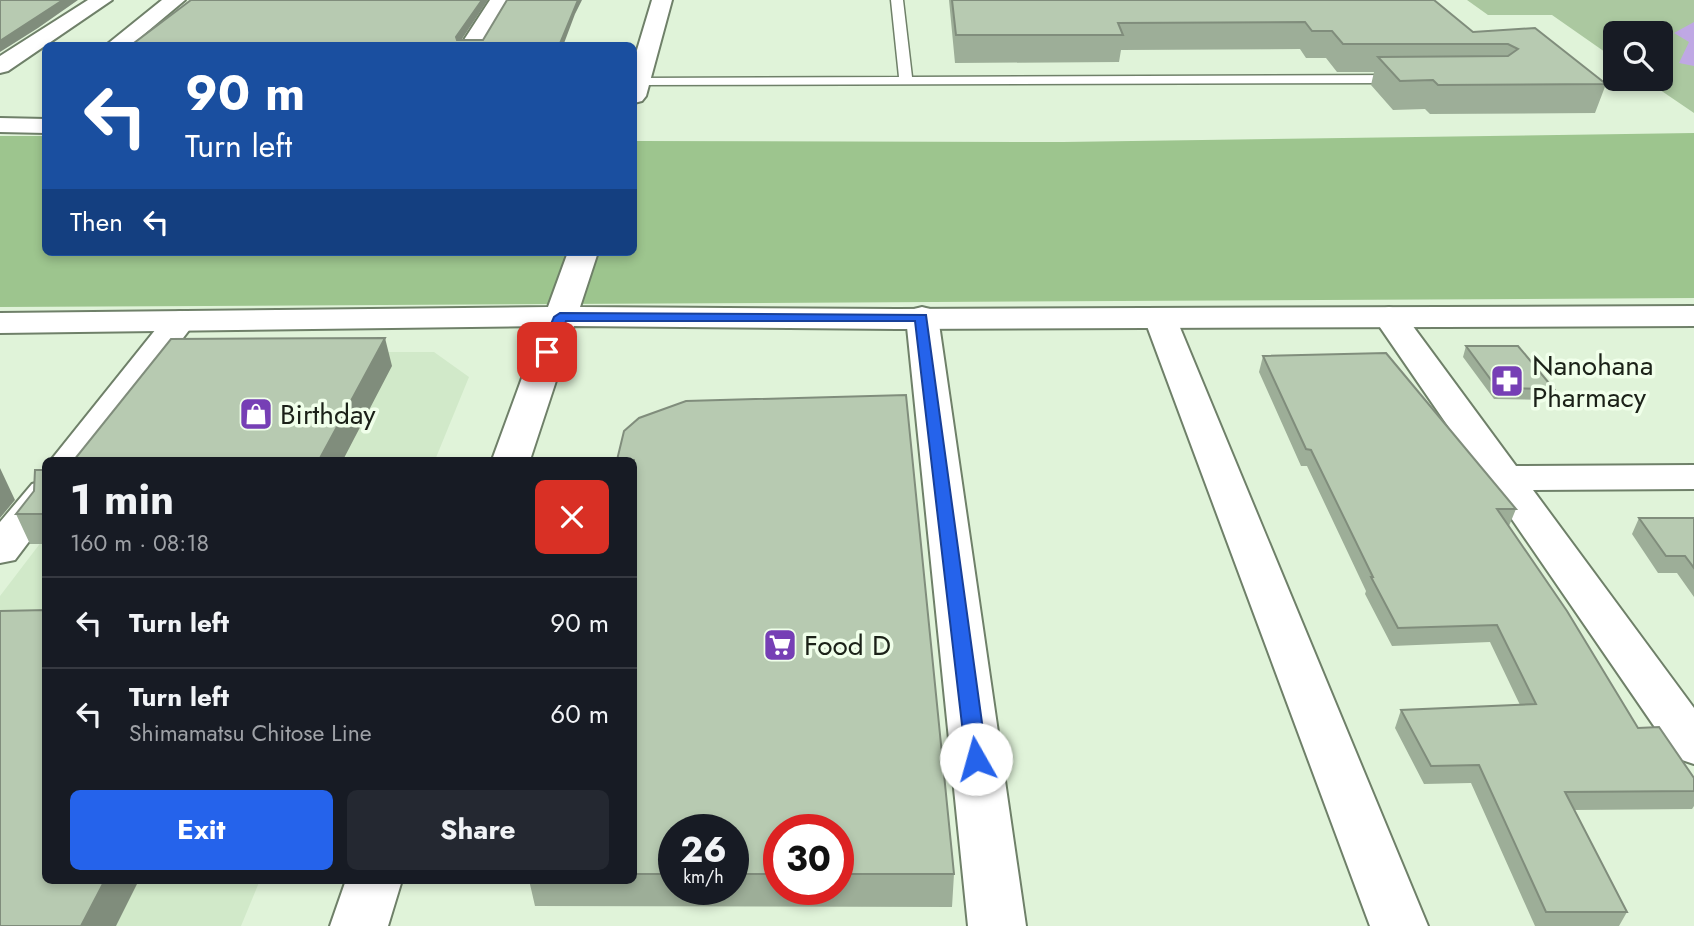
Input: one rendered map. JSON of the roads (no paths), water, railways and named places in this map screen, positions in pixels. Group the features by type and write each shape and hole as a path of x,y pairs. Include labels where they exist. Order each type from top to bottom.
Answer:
{"street":[{"path":"0,66 102,0"},
{"path":"121,42 175,0"},
{"path":"474,42 500,0"},
{"path":"637,86 662,0"},
{"path":"6,125 41,116"},
{"path":"512,457 582,256"},
{"path":"0,323 560,317 1694,316"},
{"path":"922,317 997,926"},
{"path":"1160,317 1399,926"},
{"path":"1389,317 1694,745"},
{"path":"72,457 180,321"},
{"path":"1504,478 1694,477"},
{"path":"0,550 42,497"},
{"path":"359,926 372,884"}],"lane":[{"path":"897,0 906,80"},
{"path":"637,89 906,80 1417,79"}],"place":[{"name":"Nanohana Pharmacy","path":"1507,381"},
{"name":"Birthday","path":"256,414"},
{"name":"Food D","path":"780,645"}]}
